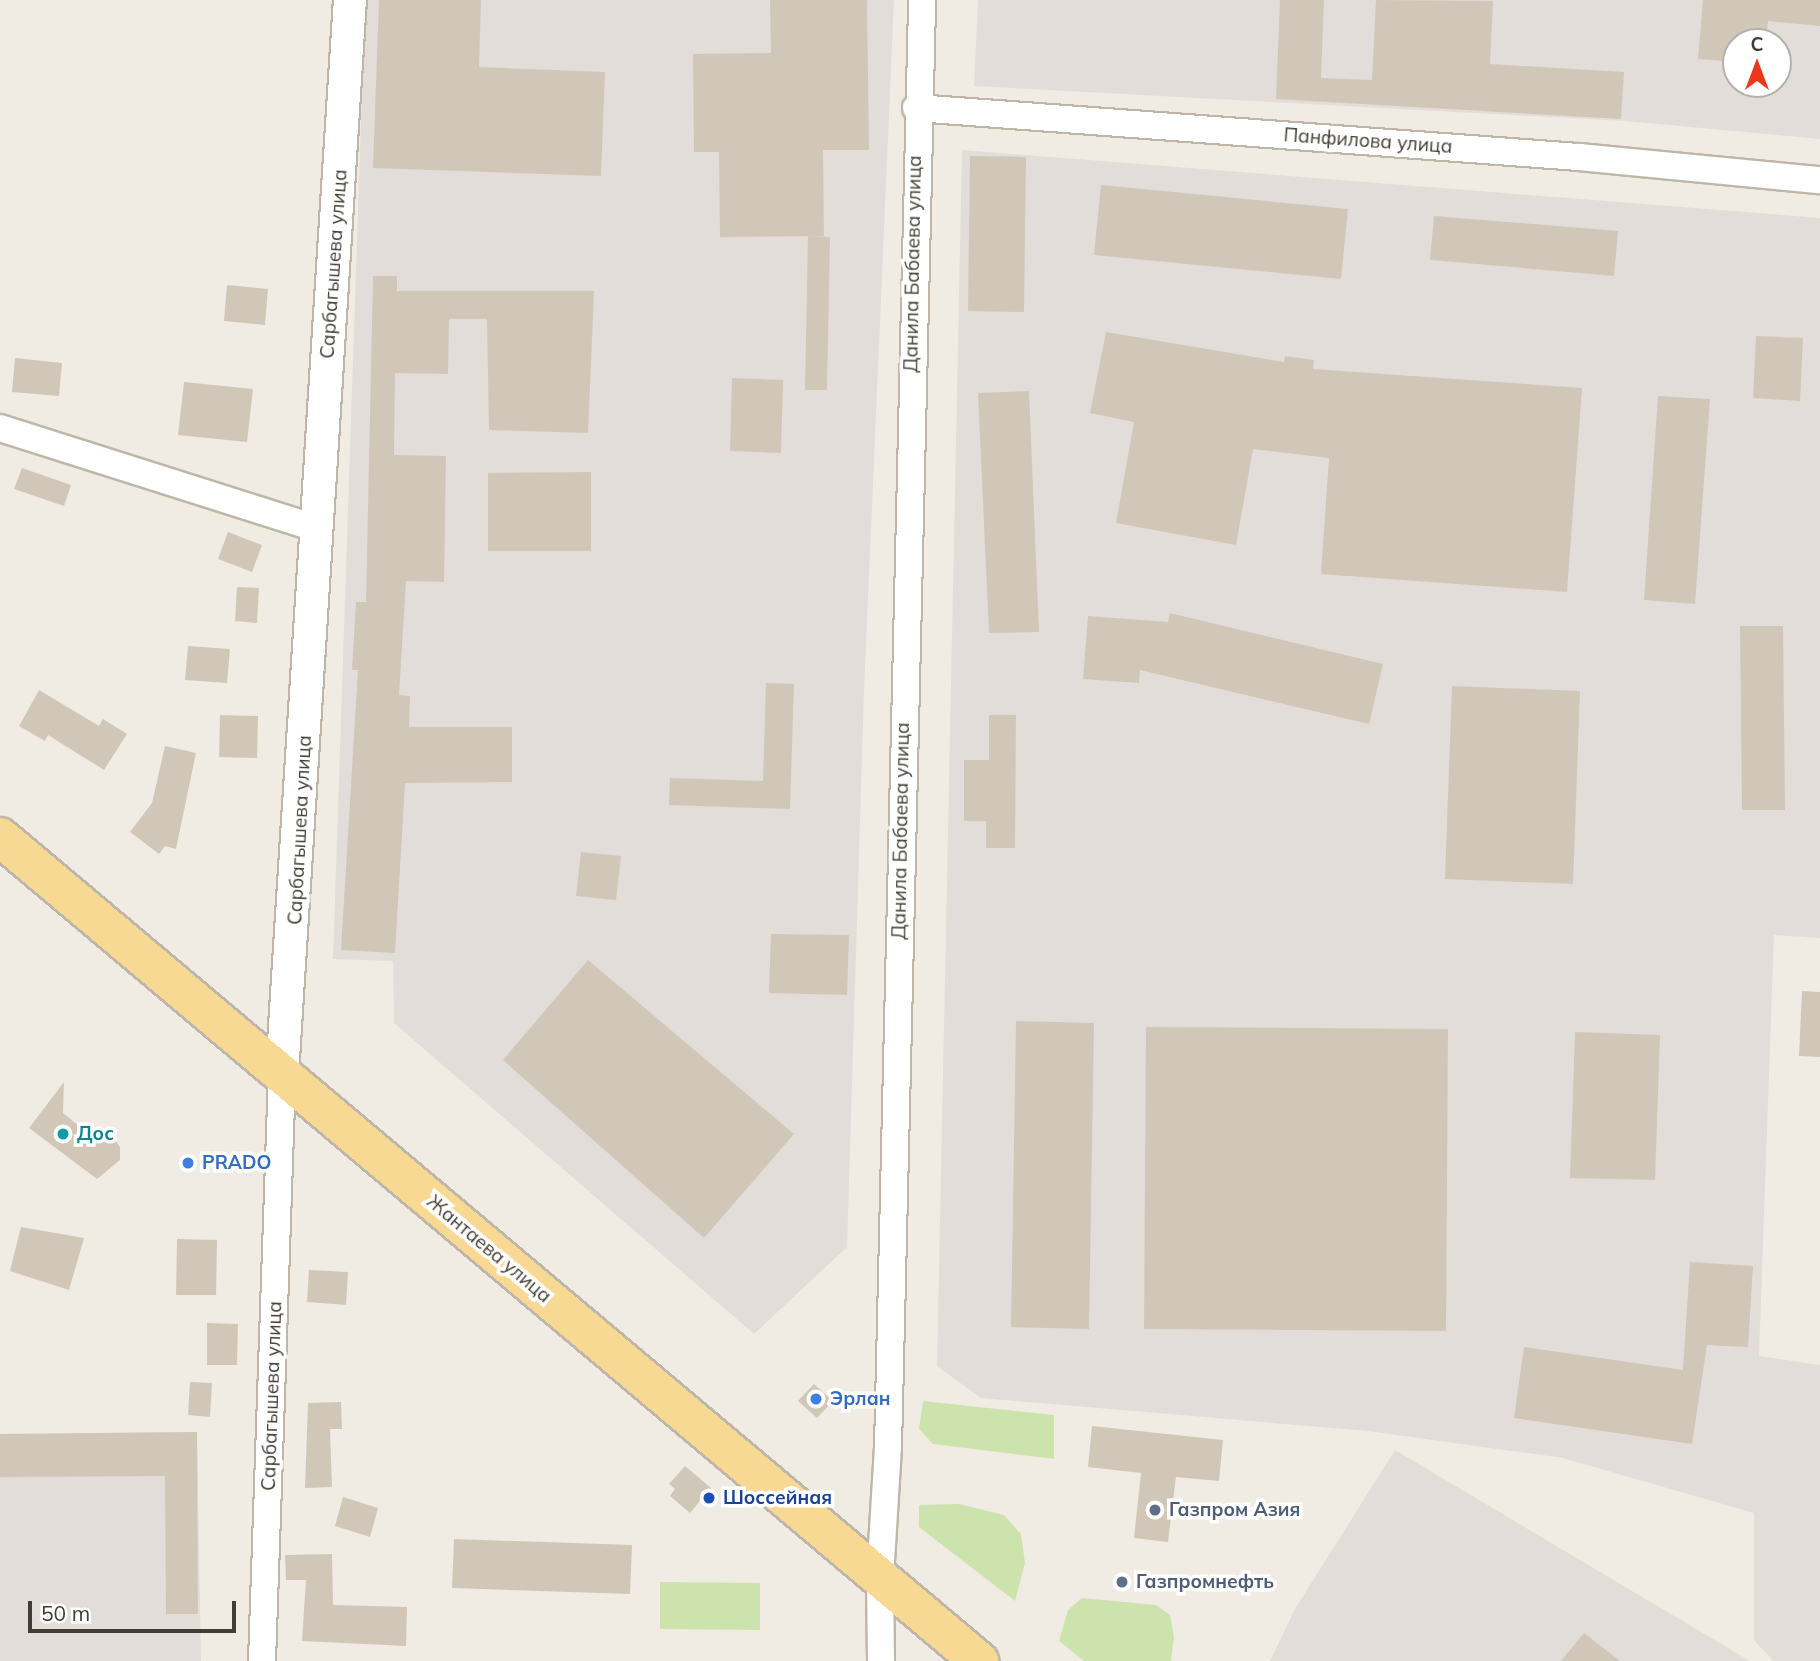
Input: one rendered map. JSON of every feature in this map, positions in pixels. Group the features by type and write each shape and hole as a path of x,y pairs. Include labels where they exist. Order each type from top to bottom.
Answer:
{"main road":[{"name":"Жантаева улица","path":"0,837 979,1661"}],"street":[{"name":"Сарбагышева улица","path":"262,1661 282,1074 350,0"},
{"name":"Данила Бабаева улица","path":"881,1661 880,1578 888,1448 916,108 922,0"},
{"name":"Панфилова улица","path":"916,108 1579,157 1820,180"},
{"path":"0,428 318,529"}],"shaded area":[{"path":"365,0 894,0 864,691 847,1247 754,1334 394,1023 393,961 333,959"},
{"path":"978,0 1820,0 1820,139 1625,121 974,86"},
{"path":"962,150 1820,218 1820,938 1774,935 1759,1356 1820,1365 1820,1661 1773,1661 1754,1640 1754,1513 1563,1458 1368,1431 981,1398 937,1366"},
{"path":"197,1432 201,1661 0,1661 0,1434"},
{"path":"1395,1450 1750,1661 1270,1661 1295,1609"}],"green space":[{"path":"923,1401 1054,1415 1054,1459 933,1444 919,1429"},
{"path":"959,1504 1004,1515 1021,1534 1025,1563 1015,1601 919,1527 919,1505"},
{"path":"660,1582 760,1583 760,1630 660,1629"},
{"path":"1082,1598 1156,1605 1170,1615 1174,1637 1171,1661 1084,1661 1059,1641 1068,1610"}],"building":[{"path":"379,0 481,0 479,67 605,72 601,176 373,168"},
{"path":"770,0 867,0 869,150 823,150 824,236 720,237 719,152 694,152 693,54 771,53"},
{"path":"1280,0 1324,0 1321,78 1372,80 1376,0 1493,1 1490,64 1624,72 1621,119 1276,99"},
{"path":"1703,0 1820,0 1820,26 1768,21 1767,28 1722,28 1722,61 1698,59"},
{"path":"970,156 1026,157 1024,312 968,311"},
{"path":"1101,185 1348,209 1341,279 1094,255"},
{"path":"1434,216 1618,231 1614,276 1430,260"},
{"path":"808,236 830,237 827,390 805,390"},
{"path":"373,276 397,276 397,291 594,291 588,433 489,430 487,319 449,319 448,374 395,373 394,455 446,456 444,582 406,581 399,695 410,696 409,727 512,727 512,782 405,783 395,953 341,950 358,670 352,670 356,602 366,602"},
{"path":"227,285 268,289 265,325 224,321"},
{"path":"1106,332 1284,362 1285,356 1314,360 1313,369 1582,388 1567,592 1321,574 1329,458 1253,449 1236,545 1116,523 1134,422 1090,413"},
{"path":"1756,336 1803,338 1800,401 1753,398"},
{"path":"15,358 62,363 59,396 12,392"},
{"path":"732,378 783,380 781,453 730,451"},
{"path":"184,382 253,389 247,442 178,435"},
{"path":"1029,391 1039,632 989,633 978,393"},
{"path":"1658,396 1710,399 1695,604 1644,600"},
{"path":"22,468 71,485 64,506 14,489"},
{"path":"591,472 591,551 488,551 488,473"},
{"path":"228,532 262,545 252,572 218,559"},
{"path":"237,587 259,588 257,623 235,621"},
{"path":"1170,613 1383,664 1369,724 1140,670 1139,683 1083,679 1088,616 1168,622"},
{"path":"1740,626 1783,626 1785,810 1742,810"},
{"path":"188,646 230,649 227,683 185,680"},
{"path":"766,683 794,684 790,809 669,805 670,778 763,781"},
{"path":"1452,686 1580,691 1573,884 1445,879"},
{"path":"39,690 99,726 103,719 127,734 104,770 48,735 45,741 19,726"},
{"path":"220,715 258,716 257,758 219,757"},
{"path":"989,715 1016,715 1015,848 986,848 986,821 964,821 964,760 989,760"},
{"path":"165,746 196,753 176,849 165,846 159,854 130,832 152,803"},
{"path":"581,852 621,856 616,900 576,896"},
{"path":"771,934 849,935 847,995 769,993"},
{"path":"588,960 794,1134 704,1238 503,1060"},
{"path":"1802,991 1820,992 1820,1057 1799,1056"},
{"path":"1016,1021 1094,1023 1089,1329 1011,1327"},
{"path":"1146,1027 1448,1029 1446,1331 1144,1329"},
{"path":"1575,1032 1660,1035 1655,1180 1570,1178"},
{"name":"Дос","path":"64,1082 63,1113 96,1140 115,1140 120,1147 120,1160 97,1179 29,1128"},
{"path":"21,1227 84,1238 69,1290 10,1271"},
{"path":"177,1239 217,1240 216,1295 176,1295"},
{"path":"1690,1262 1753,1266 1748,1347 1707,1345 1692,1444 1514,1418 1524,1347 1683,1370"},
{"path":"309,1270 348,1272 346,1305 307,1302"},
{"path":"207,1323 238,1324 237,1365 207,1365"},
{"path":"190,1382 212,1383 210,1417 188,1415"},
{"path":"814,1384 833,1401 817,1418 798,1401"},
{"path":"341,1402 342,1429 330,1429 332,1487 305,1488 308,1403"},
{"name":"Газпром Азия","path":"1092,1426 1223,1440 1219,1481 1176,1477 1168,1542 1134,1538 1141,1473 1088,1467"},
{"path":"197,1432 198,1614 166,1614 165,1476 0,1477 0,1434"},
{"path":"685,1466 711,1488 690,1513 670,1496 675,1489 669,1484"},
{"path":"343,1497 378,1508 370,1537 335,1526"},
{"path":"454,1539 632,1545 630,1594 452,1588"},
{"path":"332,1554 333,1605 407,1607 406,1646 302,1641 306,1580 286,1580 285,1555"},
{"path":"1584,1633 1620,1661 1561,1661"}],"place":[{"name":"Дос","path":"63,1134"},
{"name":"PRADO","path":"188,1163"},
{"name":"Эрлан","path":"816,1399"},
{"name":"Шоссейная","path":"709,1498"},
{"name":"Газпром Азия","path":"1155,1510"},
{"name":"Газпромнефть","path":"1122,1582"}]}
